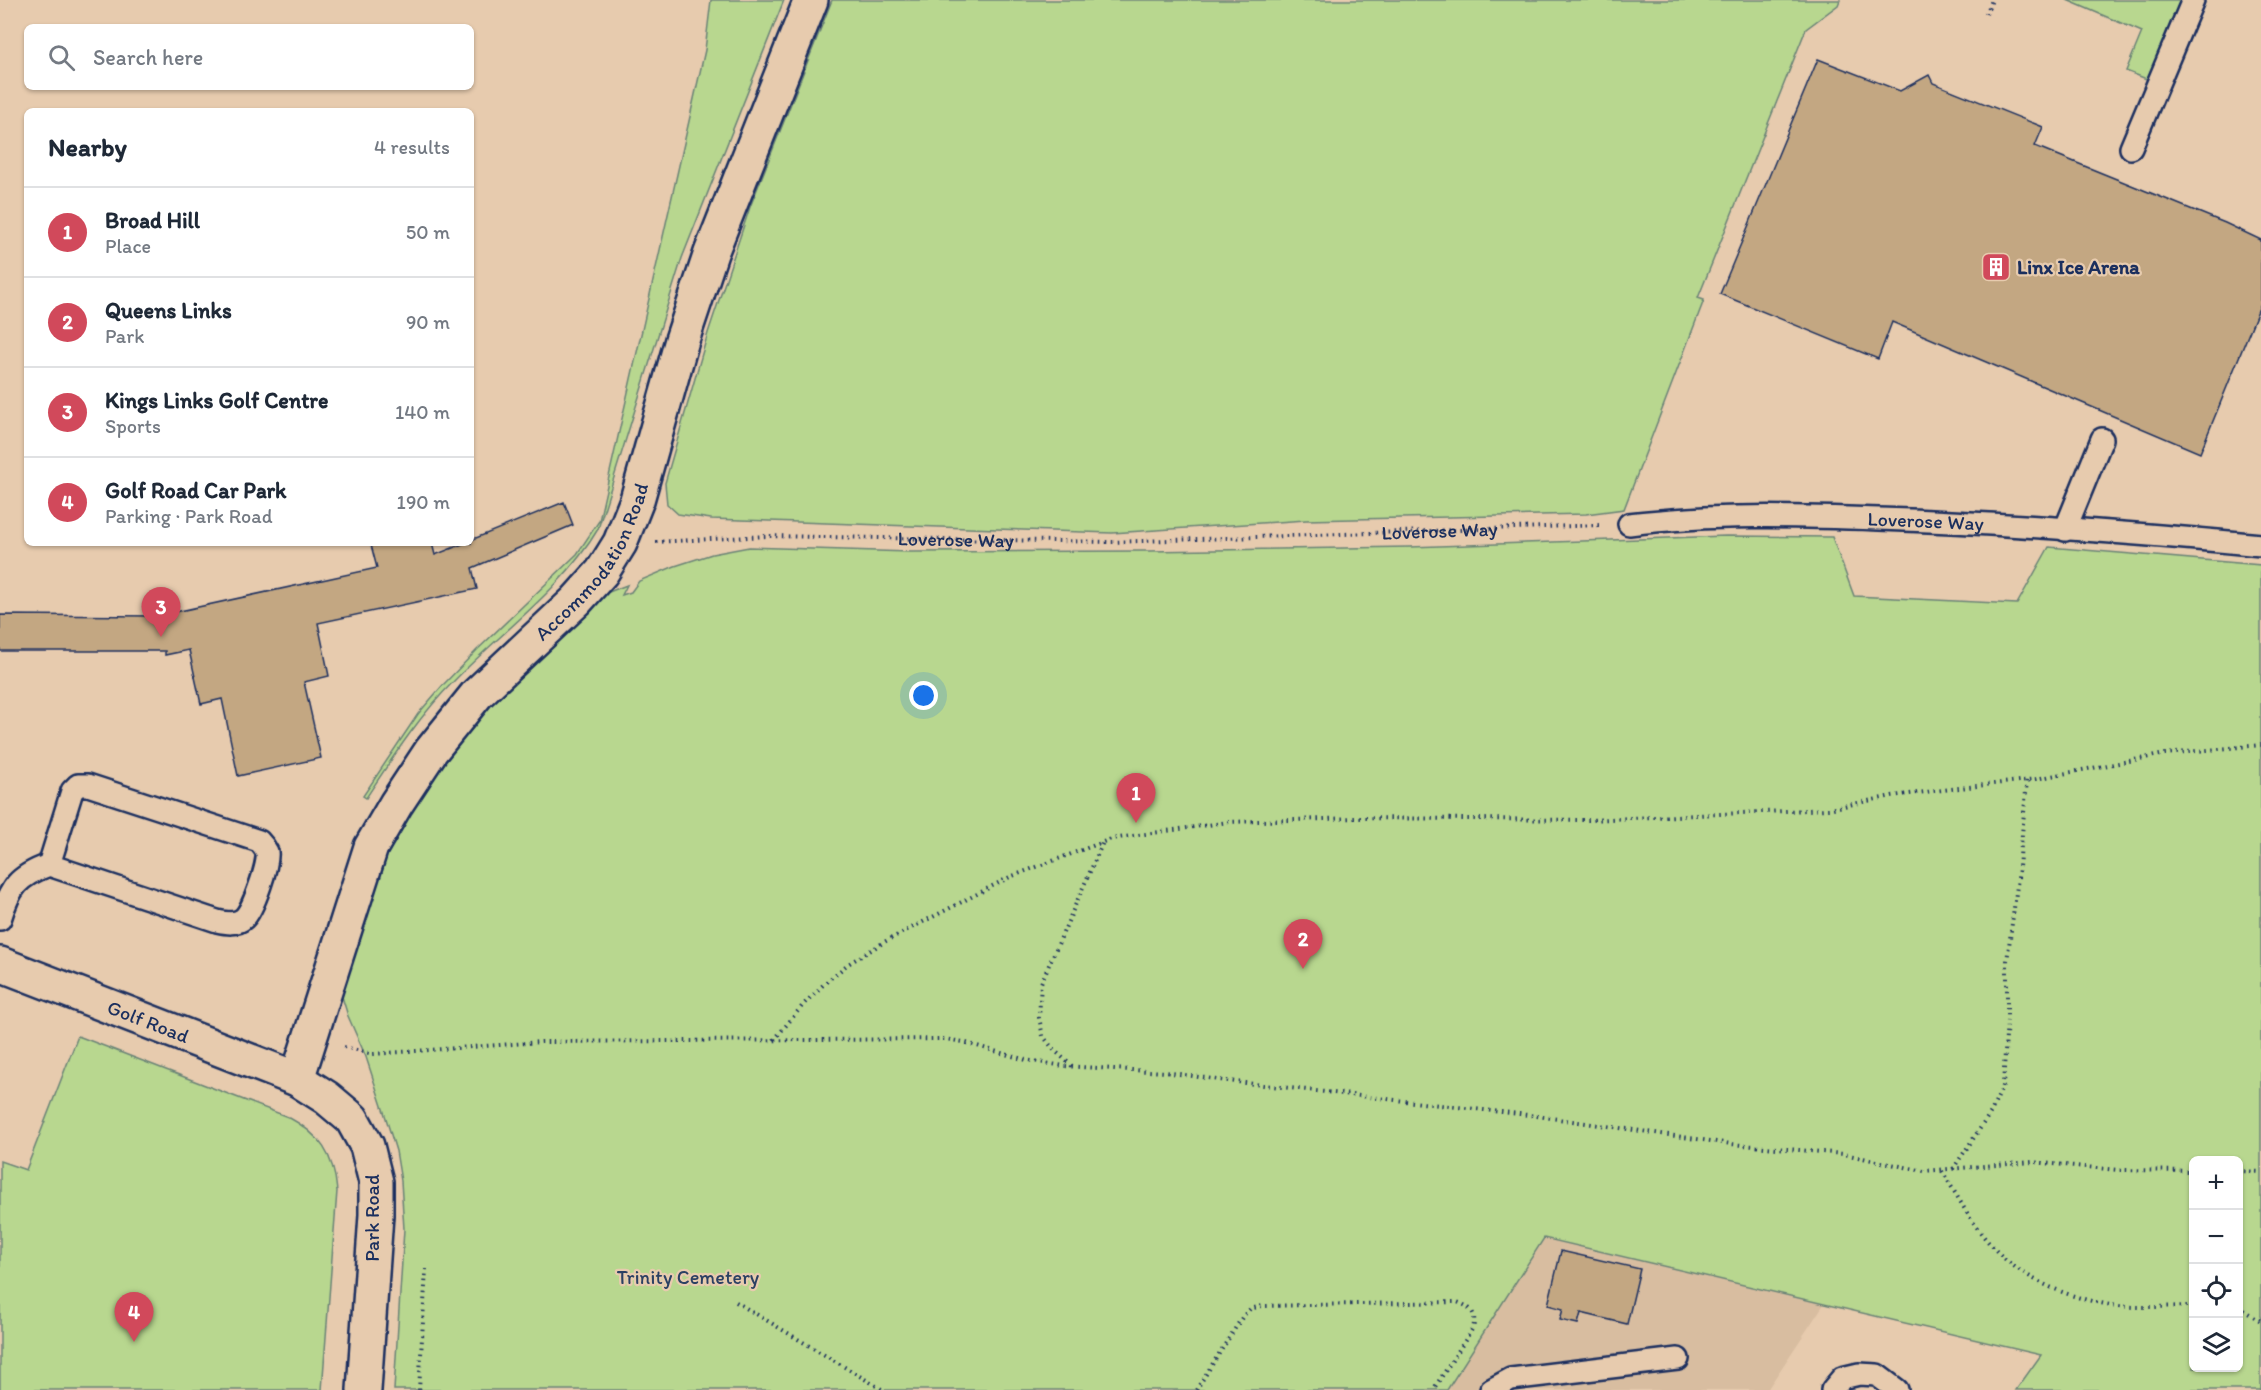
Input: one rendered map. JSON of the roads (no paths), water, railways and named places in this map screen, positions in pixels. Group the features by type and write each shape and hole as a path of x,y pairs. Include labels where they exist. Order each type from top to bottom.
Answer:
{"street":[{"name":"Accommodation Road","path":"297,1079 371,847 396,804 431,751 477,694 576,601 602,572 620,543 637,501 682,340 711,253 811,0"},
{"name":"Golf Road","path":"0,964 297,1079"},
{"name":"Park Road","path":"297,1079 327,1098 352,1119 367,1146 376,1182 376,1215 364,1390"}],"lane":[{"path":"2131,148 2193,0"},
{"path":"2065,530 2102,439"},
{"name":"Loverose Way","path":"1629,524 1676,518 1819,517 1950,521 2261,545"},
{"path":"0,919 7,898 17,882 31,872 49,865 217,921 231,923 243,920 251,910 266,865 267,854 259,841 88,785 78,785 72,791 49,865"},
{"path":"1491,1390 1511,1379 1678,1359"},
{"path":"1832,1390 1842,1378 1859,1374 1877,1376 1897,1390"}],"place":[{"name":"Linx Ice Arena","path":"1996,267"},
{"name":"Kings Links Golf Centre","path":"161,637"},
{"name":"Broad Hill","path":"1136,823"},
{"name":"Queens Links","path":"1303,969"},
{"name":"Golf Road Car Park","path":"134,1342"}],"park label":[{"name":"Trinity Cemetery","path":"688,1277"}]}
